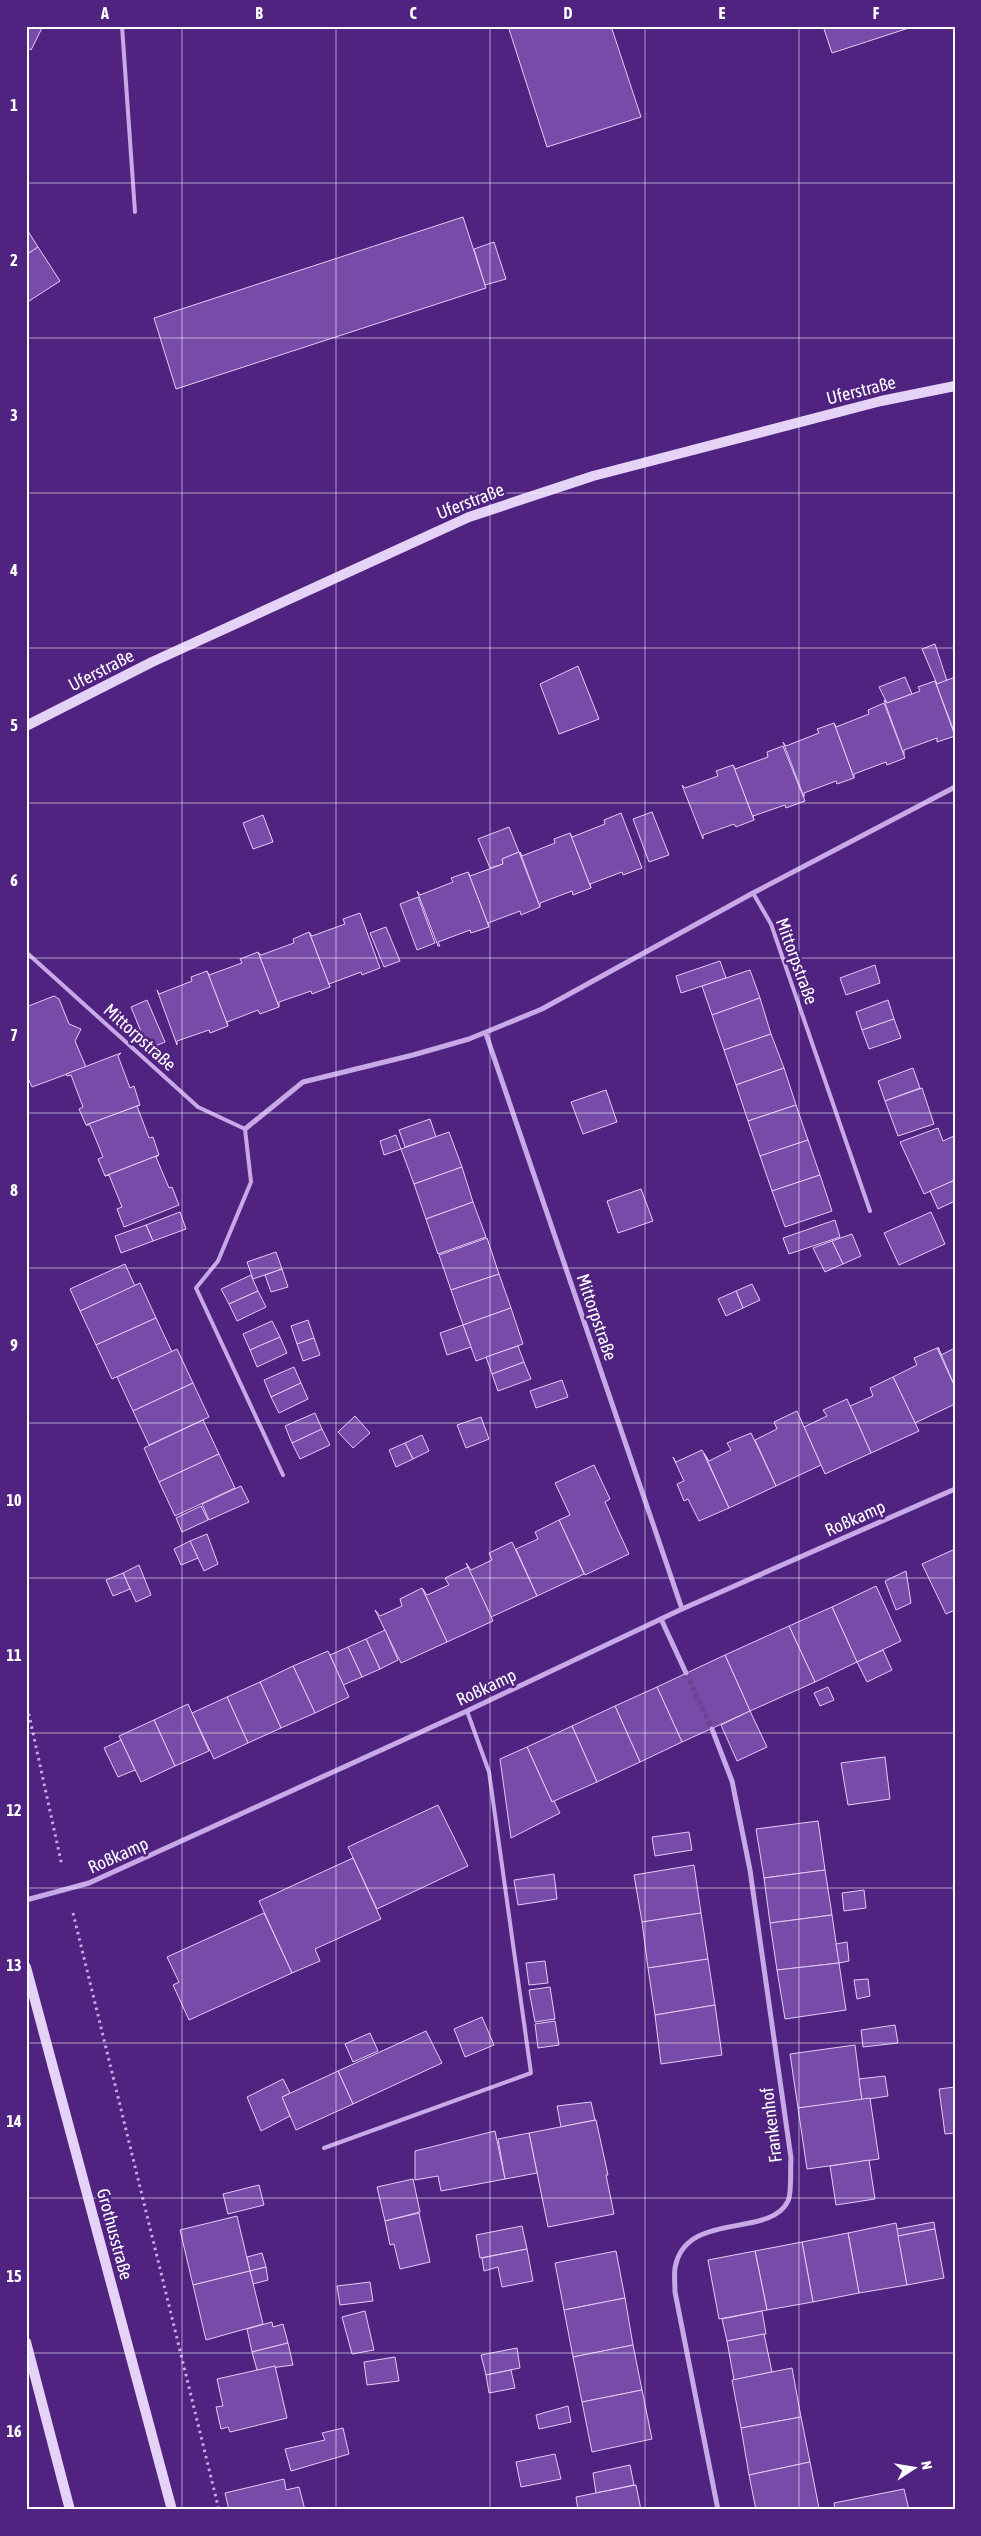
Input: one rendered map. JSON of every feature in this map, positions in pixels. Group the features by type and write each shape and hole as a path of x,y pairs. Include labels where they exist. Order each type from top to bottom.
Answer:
{"main road":[{"name":"Uferstraße","path":"26,726 152,662 469,517 593,476 882,400 955,386"},
{"name":"Grothusstraße","path":"26,1967 172,2510"},
{"path":"26,2342 70,2510"}],"street":[{"path":"244,1129 304,1082 413,1055 486,1034 542,1009 753,892 955,787"},
{"name":"Mittorpstraße","path":"486,1034 682,1609"},
{"name":"Roßkamp","path":"26,1900 89,1883 467,1711 682,1609 955,1489"},
{"path":"661,1619 686,1673"},
{"name":"Frankenhof","path":"712,1729 732,1780 750,1870 791,2158 788,2201 772,2218 720,2229 697,2237 683,2252 675,2267 675,2292 718,2510"}],"lane":[{"path":"122,26 135,212"},
{"name":"Mittorpstraße","path":"753,892 771,924 870,1211"},
{"name":"Mittorpstraße","path":"26,952 198,1107 244,1129"},
{"path":"244,1129 251,1182 218,1261 196,1288 282,1475"},
{"path":"324,2148 531,2073 489,1772 467,1711"}],"path":[{"path":"26,1701 64,1874"},
{"path":"73,1914 219,2510"}],"building":[{"path":"26,26 43,26 31,50 26,47"},
{"path":"508,26 611,26 641,117 547,147"},
{"path":"823,26 915,26 832,53"},
{"path":"463,217 486,288 176,389 154,318"},
{"path":"26,228 38,247 26,255"},
{"path":"494,242 506,279 485,285 474,249"},
{"path":"38,247 60,281 26,303 26,255"},
{"path":"935,644 947,681 937,684 922,649"},
{"path":"578,666 599,719 559,734 540,684"},
{"path":"905,677 912,694 887,703 879,687"},
{"path":"955,677 955,734 935,681 937,684"},
{"path":"935,681 955,736 937,742 937,738 904,750 904,755 884,700 887,703 912,694 920,691 918,687"},
{"path":"884,703 905,758 887,765 886,762 854,774 854,778 834,723 836,727 869,714 868,710"},
{"path":"834,723 854,778 837,784 836,781 804,793 804,797 783,742 786,746 819,733 817,729"},
{"path":"783,746 805,801 786,808 785,805 753,816 754,820 733,765 735,769 768,757 767,752"},
{"path":"733,765 754,820 736,827 734,824 703,835 703,839 682,785 685,788 718,776 716,771"},
{"path":"652,812 669,855 649,862 633,819"},
{"path":"621,813 642,868 623,875 622,872 590,884 591,888 570,833 572,837 605,824 604,820"},
{"path":"263,815 273,842 253,849 243,823"},
{"path":"509,827 519,852 502,859 503,864 490,868 478,839"},
{"path":"570,833 591,888 573,895 572,891 540,903 540,907 520,852 522,856 555,843 554,839"},
{"path":"519,852 540,907 521,915 520,911 488,923 489,927 468,872 470,876 503,864 502,859"},
{"path":"468,872 489,927 471,933 470,930 438,942 440,946 438,946 417,891 420,895 453,882 451,878"},
{"path":"418,897 435,943 417,950 400,904"},
{"path":"360,913 380,968 362,975 361,972 329,984 330,987 309,932 312,936 345,924 343,919"},
{"path":"386,927 400,961 384,967 370,933"},
{"path":"309,932 330,987 312,994 311,991 279,1002 279,1007 258,952 261,955 294,943 293,939"},
{"path":"258,952 279,1007 260,1014 258,1010 227,1022 228,1026 207,971 209,975 242,963 240,959"},
{"path":"720,961 726,978 681,993 676,976"},
{"path":"875,965 880,983 846,995 840,978"},
{"path":"750,970 760,998 712,1015 702,986"},
{"path":"207,971 228,1026 210,1033 209,1030 177,1041 177,1045 157,990 159,994 192,981 191,977"},
{"path":"54,996 59,999 69,1024 81,1029 75,1041 86,1067 32,1087 26,1074 26,1007"},
{"path":"760,998 771,1034 724,1050 712,1015"},
{"path":"147,1000 165,1042 148,1049 131,1007"},
{"path":"888,1000 894,1019 862,1030 856,1012"},
{"path":"894,1019 901,1038 869,1049 862,1030"},
{"path":"771,1034 784,1068 736,1085 724,1050"},
{"path":"121,1053 118,1056 130,1088 134,1086 140,1105 86,1125 79,1109 83,1107 71,1075 67,1076 66,1074"},
{"path":"784,1068 796,1105 748,1121 736,1085"},
{"path":"913,1068 920,1088 885,1101 878,1081"},
{"path":"922,1088 934,1124 898,1136 885,1101"},
{"path":"606,1090 617,1122 583,1134 571,1102"},
{"path":"796,1105 808,1140 760,1156 748,1121"},
{"path":"137,1106 149,1138 153,1137 159,1155 105,1176 98,1159 103,1157 90,1125 86,1125"},
{"path":"430,1119 436,1137 405,1147 399,1130"},
{"path":"938,1128 943,1141 954,1136 955,1139 955,1180 924,1194 900,1142"},
{"path":"449,1132 462,1167 414,1184 401,1149"},
{"path":"396,1135 401,1149 384,1155 380,1141"},
{"path":"808,1140 820,1175 772,1191 760,1156"},
{"path":"159,1155 156,1157 169,1188 172,1187 179,1205 124,1227 117,1209 122,1207 109,1175 105,1176"},
{"path":"462,1167 473,1202 426,1219 414,1184"},
{"path":"820,1175 832,1211 785,1227 772,1191"},
{"path":"955,1180 955,1201 938,1209 930,1191"},
{"path":"641,1189 653,1221 618,1233 607,1201"},
{"path":"473,1202 486,1237 438,1254 426,1219"},
{"path":"180,1212 186,1229 153,1241 146,1225"},
{"path":"931,1212 945,1244 899,1265 884,1233"},
{"path":"835,1220 840,1237 789,1254 783,1238"},
{"path":"146,1225 153,1241 121,1253 115,1236"},
{"path":"852,1234 861,1256 843,1264 832,1241"},
{"path":"487,1238 499,1274 451,1290 439,1255"},
{"path":"832,1241 843,1264 825,1272 813,1248"},
{"path":"276,1252 282,1269 253,1279 247,1262"},
{"path":"125,1264 135,1286 80,1311 70,1289"},
{"path":"282,1269 288,1287 271,1292 265,1275"},
{"path":"499,1274 511,1308 463,1325 451,1290"},
{"path":"251,1275 258,1291 229,1304 221,1289"},
{"path":"140,1283 156,1318 96,1345 80,1311"},
{"path":"752,1284 760,1300 743,1308 736,1291"},
{"path":"258,1291 266,1307 237,1321 229,1304"},
{"path":"736,1291 743,1308 726,1316 718,1299"},
{"path":"511,1308 523,1344 476,1361 463,1325"},
{"path":"156,1318 172,1352 112,1379 96,1345"},
{"path":"308,1320 314,1338 297,1344 291,1326"},
{"path":"272,1321 280,1337 250,1350 243,1334"},
{"path":"463,1325 471,1347 447,1355 440,1333"},
{"path":"280,1337 287,1353 257,1367 250,1350"},
{"path":"314,1338 320,1355 303,1361 297,1344"},
{"path":"518,1346 524,1362 492,1374 486,1357"},
{"path":"937,1348 955,1387 955,1404 915,1423 893,1377 917,1365 914,1358"},
{"path":"955,1348 955,1387 941,1355"},
{"path":"177,1349 193,1383 133,1411 117,1377"},
{"path":"524,1362 531,1379 498,1391 492,1374"},
{"path":"294,1367 301,1383 271,1397 264,1380"},
{"path":"893,1377 919,1431 871,1453 850,1406 873,1396 870,1388"},
{"path":"562,1380 568,1397 536,1408 530,1391"},
{"path":"193,1383 209,1417 149,1445 133,1411"},
{"path":"301,1383 308,1399 279,1413 271,1397"},
{"path":"847,1399 871,1453 825,1474 804,1427 827,1416 823,1410"},
{"path":"797,1411 821,1465 776,1486 755,1440 777,1429 774,1422"},
{"path":"315,1413 322,1429 292,1443 285,1426"},
{"path":"355,1416 370,1433 353,1448 338,1432"},
{"path":"481,1417 489,1439 466,1448 457,1425"},
{"path":"203,1420 219,1454 159,1482 144,1448"},
{"path":"322,1429 330,1445 300,1459 292,1443"},
{"path":"751,1433 776,1486 729,1508 704,1453 709,1461 731,1450 727,1443"},
{"path":"422,1435 429,1451 413,1459 405,1443"},
{"path":"405,1443 413,1459 396,1467 389,1450"},
{"path":"702,1450 729,1508 699,1521 688,1499 684,1501 677,1484 684,1481 673,1457 676,1462"},
{"path":"219,1454 235,1488 175,1516 159,1482"},
{"path":"594,1465 610,1499 605,1502 629,1554 585,1575 559,1520 570,1515 555,1483"},
{"path":"241,1486 249,1502 209,1520 202,1504"},
{"path":"201,1506 208,1520 182,1532 176,1518"},
{"path":"559,1520 584,1574 537,1596 516,1549 538,1539 535,1532"},
{"path":"207,1534 218,1564 204,1571 190,1541"},
{"path":"190,1541 198,1558 181,1565 174,1549"},
{"path":"512,1542 537,1596 491,1617 466,1563 471,1570 492,1560 489,1553"},
{"path":"955,1549 955,1610 946,1614 922,1564"},
{"path":"139,1565 151,1595 136,1602 123,1573"},
{"path":"468,1567 493,1621 447,1642 422,1588 427,1595 449,1585 445,1578"},
{"path":"906,1571 911,1603 896,1610 885,1581"},
{"path":"123,1573 130,1589 113,1596 106,1580"},
{"path":"876,1586 901,1641 857,1662 832,1607"},
{"path":"422,1588 447,1642 401,1663 375,1610 380,1616 402,1606 400,1599"},
{"path":"832,1607 857,1662 815,1682 789,1626"},
{"path":"789,1626 815,1682 750,1711 725,1655"},
{"path":"385,1630 398,1660 380,1669 366,1639"},
{"path":"366,1639 380,1669 362,1677 348,1647"},
{"path":"348,1647 362,1677 343,1685 330,1655"},
{"path":"883,1650 892,1670 867,1682 857,1662"},
{"path":"328,1651 349,1697 315,1713 293,1666"},
{"path":"725,1655 750,1711 682,1742 657,1687"},
{"path":"293,1666 315,1713 281,1728 260,1682"},
{"path":"260,1682 281,1728 248,1743 227,1697"},
{"path":"657,1687 682,1742 640,1762 615,1706"},
{"path":"828,1687 834,1700 820,1706 814,1693"},
{"path":"227,1697 248,1743 214,1759 192,1713"},
{"path":"188,1704 209,1751 175,1766 154,1720"},
{"path":"615,1706 640,1762 597,1782 572,1726"},
{"path":"750,1711 767,1747 737,1761 721,1725"},
{"path":"154,1720 175,1766 141,1782 119,1736"},
{"path":"572,1726 597,1782 552,1802 527,1747"},
{"path":"121,1740 135,1770 118,1777 104,1748"},
{"path":"527,1747 552,1802 554,1801 560,1813 511,1838 500,1759"},
{"path":"885,1757 890,1799 848,1805 841,1763"},
{"path":"438,1805 468,1866 377,1909 348,1847"},
{"path":"818,1821 825,1870 764,1878 756,1829"},
{"path":"689,1832 692,1850 655,1856 652,1837"},
{"path":"353,1858 381,1919 315,1949 320,1961 292,1973 259,1901"},
{"path":"694,1865 701,1913 642,1922 634,1875"},
{"path":"825,1870 832,1915 770,1923 764,1878"},
{"path":"554,1874 557,1899 518,1905 514,1880"},
{"path":"864,1890 866,1908 844,1911 842,1893"},
{"path":"264,1913 292,1973 189,2020 173,1985 179,1982 167,1957"},
{"path":"701,1913 708,1959 648,1968 642,1922"},
{"path":"832,1915 839,1963 777,1970 770,1923"},
{"path":"847,1942 849,1961 839,1963 836,1944"},
{"path":"708,1959 715,2005 655,2015 648,1968"},
{"path":"545,1961 548,1983 529,1985 526,1963"},
{"path":"839,1963 846,2010 785,2019 777,1970"},
{"path":"868,1979 870,1996 857,1999 854,1980"},
{"path":"550,1987 555,2019 535,2022 529,1990"},
{"path":"715,2005 722,2055 661,2064 655,2015"},
{"path":"482,2017 494,2045 465,2057 454,2029"},
{"path":"555,2021 559,2045 538,2048 535,2024"},
{"path":"895,2025 898,2043 863,2047 861,2030"},
{"path":"426,2031 442,2063 353,2104 338,2071"},
{"path":"370,2033 378,2051 353,2062 345,2044"},
{"path":"855,2045 862,2100 798,2108 790,2054"},
{"path":"338,2071 353,2104 296,2130 282,2097"},
{"path":"885,2076 888,2096 862,2100 859,2079"},
{"path":"283,2079 290,2093 282,2097 290,2116 261,2131 247,2097"},
{"path":"955,2087 955,2133 945,2134 939,2089"},
{"path":"870,2098 879,2159 807,2169 798,2108"},
{"path":"591,2102 595,2120 561,2127 557,2106"},
{"path":"596,2120 614,2214 548,2227 529,2133"},
{"path":"495,2131 505,2179 441,2191 438,2176 415,2180 415,2151"},
{"path":"529,2133 537,2173 505,2179 498,2139"},
{"path":"869,2160 875,2199 836,2205 830,2166"},
{"path":"413,2179 420,2212 385,2221 377,2187"},
{"path":"259,2185 264,2205 228,2214 223,2194"},
{"path":"419,2213 430,2262 400,2269 394,2244 390,2245 385,2221"},
{"path":"237,2216 250,2271 193,2285 180,2230"},
{"path":"934,2222 935,2229 898,2236 897,2229"},
{"path":"896,2223 907,2285 859,2293 848,2233"},
{"path":"522,2226 527,2249 480,2258 476,2235"},
{"path":"935,2229 944,2278 907,2285 898,2236"},
{"path":"848,2233 859,2293 813,2302 802,2242"},
{"path":"802,2242 813,2302 767,2310 755,2251"},
{"path":"527,2249 533,2281 502,2287 498,2267 484,2271 482,2258"},
{"path":"616,2251 625,2298 564,2310 555,2263"},
{"path":"755,2251 767,2310 719,2319 708,2260"},
{"path":"262,2253 266,2267 250,2271 247,2257"},
{"path":"266,2267 268,2280 253,2284 250,2271"},
{"path":"250,2271 263,2324 206,2340 193,2285"},
{"path":"370,2282 373,2301 340,2305 337,2286"},
{"path":"625,2298 633,2345 573,2357 564,2310"},
{"path":"365,2311 374,2350 352,2354 342,2317"},
{"path":"762,2311 766,2334 727,2341 722,2319"},
{"path":"272,2322 273,2327 283,2324 288,2343 252,2352 247,2329"},
{"path":"764,2334 772,2372 734,2380 727,2341"},
{"path":"288,2343 293,2365 257,2370 252,2352"},
{"path":"633,2345 642,2390 582,2402 573,2357"},
{"path":"517,2348 520,2368 486,2375 481,2355"},
{"path":"395,2357 399,2381 367,2385 364,2362"},
{"path":"275,2366 287,2418 230,2432 228,2427 221,2429 216,2407 223,2406 217,2379"},
{"path":"792,2368 801,2417 741,2428 732,2380"},
{"path":"511,2370 515,2388 489,2393 486,2375"},
{"path":"642,2390 652,2439 592,2452 582,2402"},
{"path":"568,2406 571,2422 539,2429 536,2415"},
{"path":"801,2417 810,2462 749,2475 741,2428"},
{"path":"343,2428 349,2454 291,2471 285,2449 325,2440 322,2433"},
{"path":"555,2454 561,2479 521,2487 516,2462"},
{"path":"810,2462 819,2508 756,2510 749,2475"},
{"path":"630,2465 634,2485 596,2493 593,2473"},
{"path":"284,2479 286,2490 299,2487 305,2510 229,2510 225,2493"},
{"path":"636,2485 641,2510 578,2510 576,2497"},
{"path":"904,2489 909,2510 835,2510 834,2503"}],"tunnel":[{"path":"686,1673 712,1729"}]}
